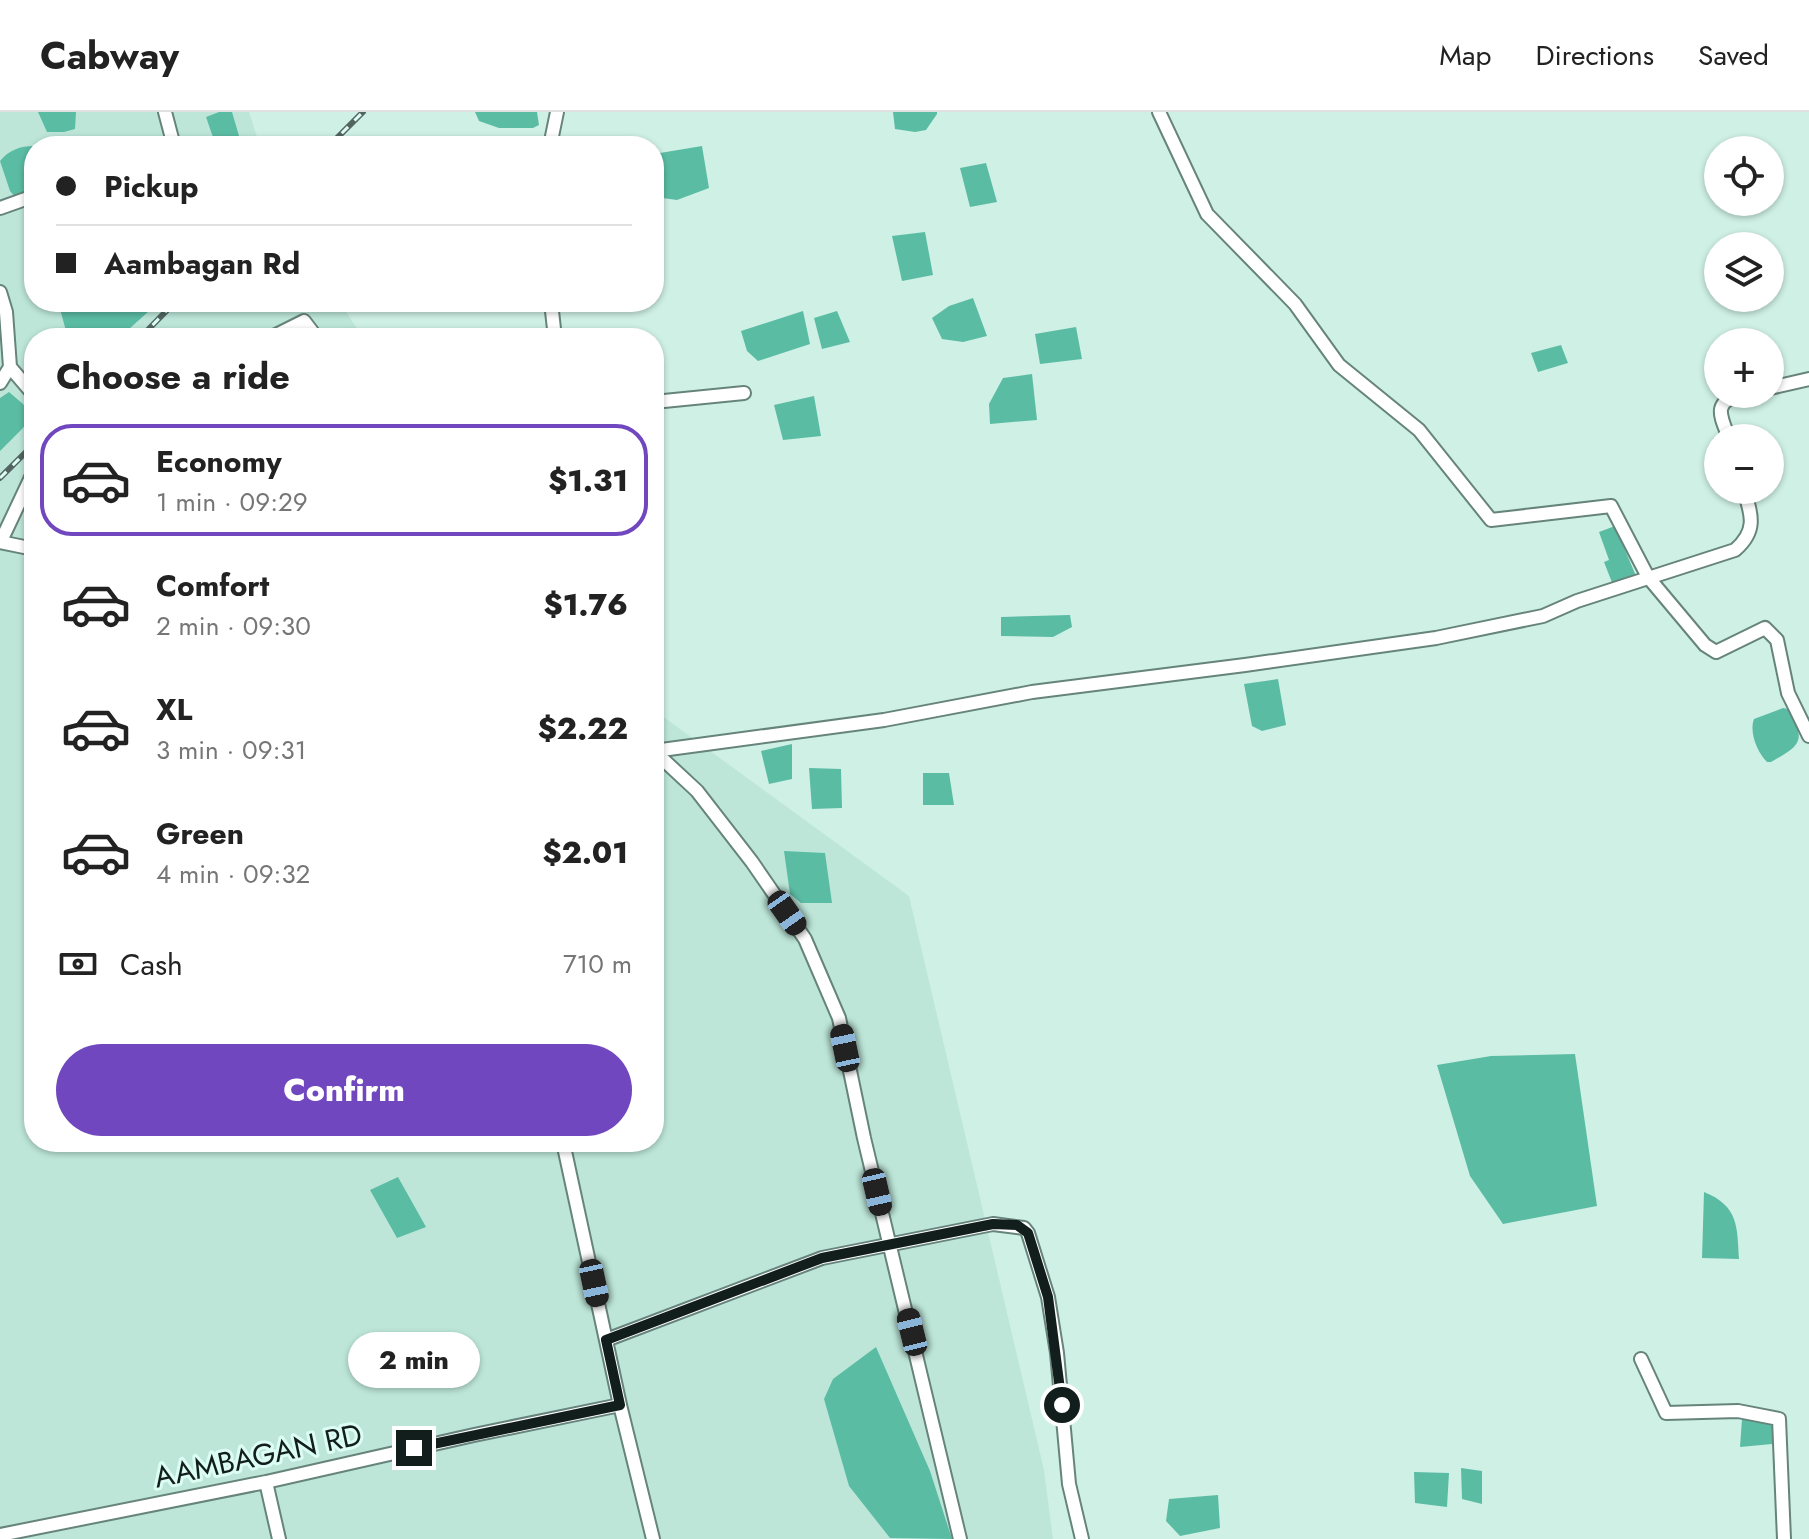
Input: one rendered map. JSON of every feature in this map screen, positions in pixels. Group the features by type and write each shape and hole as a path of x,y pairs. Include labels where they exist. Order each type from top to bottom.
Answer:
{"street":[{"path":"165,112 171,136"},
{"path":"552,136 557,112"},
{"path":"1159,112 1207,214 1295,304 1339,365 1419,430 1491,520 1611,506 1648,577 1705,645 1716,652 1765,628 1777,640 1788,693 1809,736"},
{"path":"0,208 24,199"},
{"path":"0,292 6,312 10,367 0,383"},
{"path":"290,328 304,321 309,328"},
{"path":"10,367 24,383"},
{"path":"1784,385 1809,379"},
{"path":"664,401 744,393"},
{"path":"24,492 0,541 24,547"},
{"path":"664,750 884,720 1032,692 1436,638 1543,616 1577,601 1735,550 1749,539 1752,529 1747,504"},
{"path":"664,760 697,791 752,862 805,939 839,1018 960,1539"},
{"path":"565,1152 620,1405 653,1539"},
{"path":"606,1340 822,1258 993,1224 1017,1225 1028,1233 1048,1297 1057,1353 1069,1484 1082,1539"},
{"path":"1641,1359 1666,1413 1738,1411 1779,1419 1784,1539"},
{"name":"AAMBAGAN RD","path":"0,1535 266,1482 620,1405"},
{"path":"266,1482 279,1539"}],"shaded area":[{"path":"0,112 249,112 257,136 24,136 24,312 346,312 357,328 24,328 24,1152 664,1152 664,717 909,896 1044,1470 1053,1539 0,1539"},
{"path":"38,112 76,112 75,129 47,132"},
{"path":"219,112 232,112 239,136 213,136 206,117"},
{"path":"475,112 537,112 539,125 533,128 499,128 479,121"},
{"path":"893,112 937,114 926,130 915,132 895,129"},
{"path":"702,146 709,188 677,200 664,198 664,152"},
{"path":"24,147 24,196 17,199 10,191 0,161 15,149"},
{"path":"986,163 997,202 970,207 960,168"},
{"path":"925,232 933,275 902,281 892,236"},
{"path":"973,298 987,336 963,342 942,339 932,318 949,306"},
{"path":"803,311 810,344 758,361 747,351 741,331"},
{"path":"837,311 850,342 822,349 814,318"},
{"path":"61,312 148,312 130,328 65,328"},
{"path":"1076,327 1082,359 1040,364 1035,334"},
{"path":"1561,345 1568,363 1538,372 1531,353"},
{"path":"1032,374 1037,420 990,424 989,404 1003,378"},
{"path":"9,392 23,404 24,426 0,451 0,398"},
{"path":"814,396 821,436 783,440 774,405"},
{"path":"1615,526 1636,576 1613,585 1604,562 1609,560 1599,532"},
{"path":"1070,615 1072,627 1053,637 1001,636 1001,617"},
{"path":"1278,679 1286,725 1262,731 1252,726 1244,684"},
{"path":"1788,709 1798,729 1798,742 1788,752 1767,762 1755,742 1754,719"},
{"path":"792,744 792,779 769,784 761,751"},
{"path":"809,768 841,769 842,808 812,809"},
{"path":"923,773 949,773 954,805 923,805"},
{"path":"784,851 825,853 832,903 801,903 790,894"},
{"path":"1575,1054 1597,1206 1503,1224 1470,1176 1437,1065 1491,1056"},
{"path":"398,1177 426,1227 397,1238 370,1190"},
{"path":"1704,1192 1730,1211 1736,1227 1739,1259 1702,1258"},
{"path":"876,1347 930,1471 952,1539 890,1538 849,1486 824,1399 833,1379"},
{"path":"1742,1419 1776,1424 1772,1444 1740,1447"},
{"path":"1461,1468 1482,1471 1482,1504 1462,1499"},
{"path":"1414,1472 1449,1473 1447,1507 1415,1503"},
{"path":"1218,1495 1220,1528 1180,1536 1166,1521 1169,1499"}],"railway":[{"path":"339,136 363,112"},
{"path":"150,328 165,312"},
{"path":"0,478 24,454"}],"route":[{"path":"414,1448 620,1405 606,1340 822,1258 993,1224 1017,1225 1028,1233 1048,1297 1062,1405"}]}
